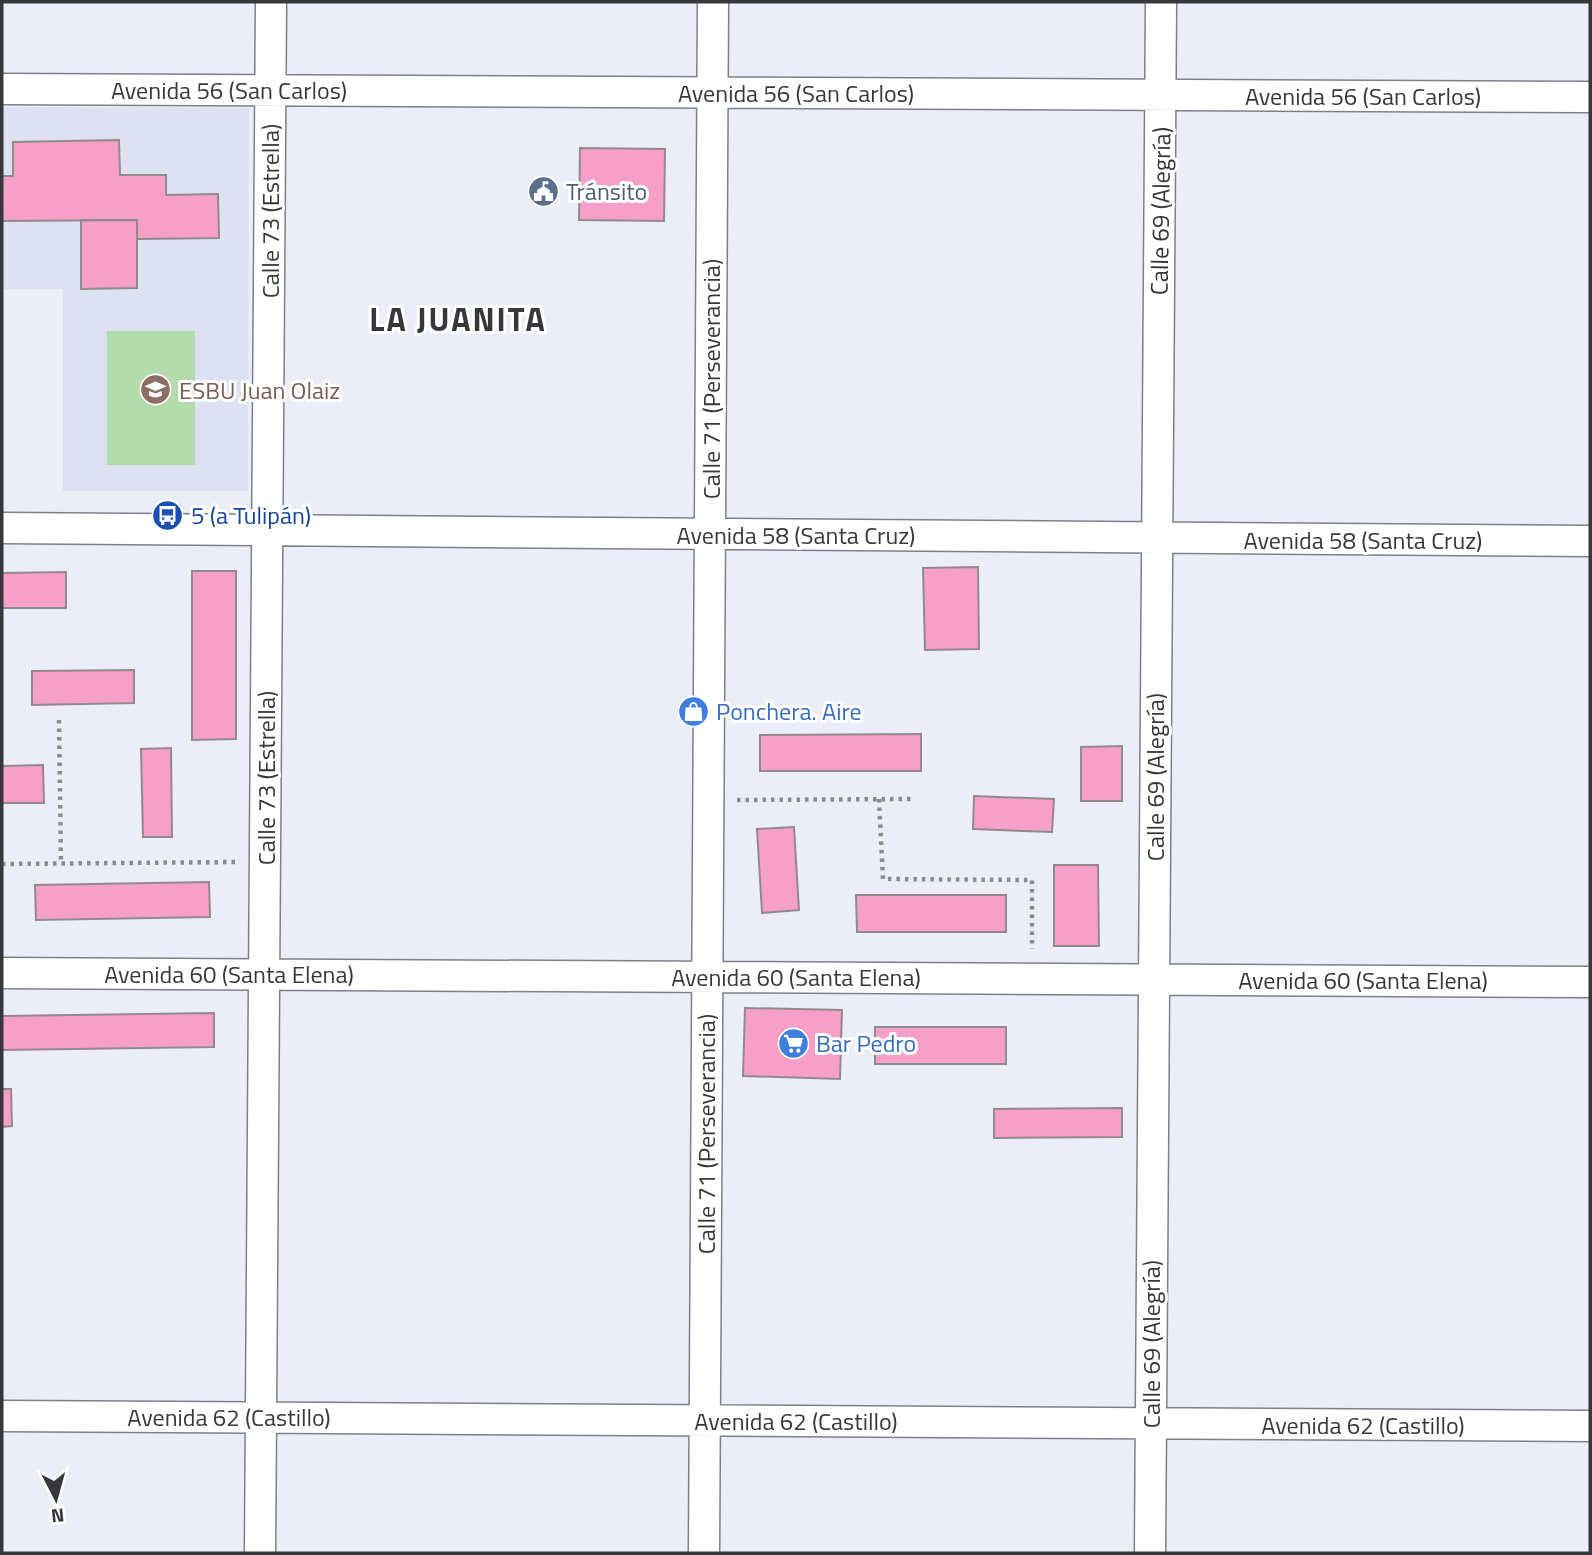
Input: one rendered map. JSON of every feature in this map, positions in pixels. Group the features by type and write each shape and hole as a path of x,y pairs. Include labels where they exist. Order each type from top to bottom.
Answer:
{"street":[{"name":"Calle 73 (Estrella)","path":"260,1553 271,2"},
{"name":"Calle 71 (Perseverancia)","path":"704,1553 713,2"},
{"name":"Calle 69 (Alegría)","path":"1150,1553 1161,2"},
{"name":"Avenida 56 (San Carlos)","path":"2,89 1590,97"},
{"name":"Avenida 58 (Santa Cruz)","path":"2,528 1590,541"},
{"name":"Avenida 60 (Santa Elena)","path":"2,972 1590,982"},
{"name":"Avenida 62 (Castillo)","path":"2,1416 1590,1426"}],"path":[{"path":"59,720 61,864"},
{"path":"879,799 883,879 1032,880 1032,978"},
{"path":"708,800 915,799"},
{"path":"2,864 265,862"}],"shaded area":[{"name":"ESBU Juan Olaiz","path":"2,107 249,108 248,491 63,491 63,289 2,289"}],"green space":[{"path":"107,331 195,331 195,465 107,465"}],"building":[{"path":"119,140 120,175 166,175 166,195 218,194 219,238 137,239 137,220 2,221 2,176 13,176 13,142"},
{"path":"580,148 665,149 664,221 579,220"},
{"path":"81,220 137,220 137,288 81,289"},
{"path":"978,567 979,649 925,650 923,568"},
{"path":"192,571 236,571 236,739 192,740"},
{"path":"66,572 66,608 2,608 2,573"},
{"path":"134,670 134,703 32,705 32,671"},
{"path":"921,734 921,771 760,771 760,735"},
{"path":"1122,746 1122,801 1081,801 1081,747"},
{"path":"171,748 172,837 143,837 141,749"},
{"path":"43,765 44,803 2,803 2,766"},
{"path":"974,796 1054,799 1052,832 973,829"},
{"path":"794,827 799,910 762,913 757,829"},
{"path":"1054,865 1098,865 1099,946 1054,946"},
{"path":"209,882 210,917 36,920 35,885"},
{"path":"856,895 1006,895 1006,932 857,932"},
{"name":"Bar Pedro","path":"745,1008 842,1010 840,1079 743,1076"},
{"path":"214,1013 214,1047 2,1050 2,1016"},
{"path":"875,1027 1006,1027 1006,1064 875,1064"},
{"path":"2,1089 11,1089 12,1126 2,1127"},
{"path":"1122,1108 1122,1137 994,1138 994,1109"}],"place":[{"name":"Tránsito","path":"543,191"},
{"name":"ESBU Juan Olaiz","path":"156,390"},
{"name":"5 (a Tulipán)","path":"168,515"},
{"name":"Ponchera. Aire","path":"693,711"},
{"name":"Bar Pedro","path":"793,1043"}],"district":[{"name":"LA JUANITA","path":"458,319"}]}
